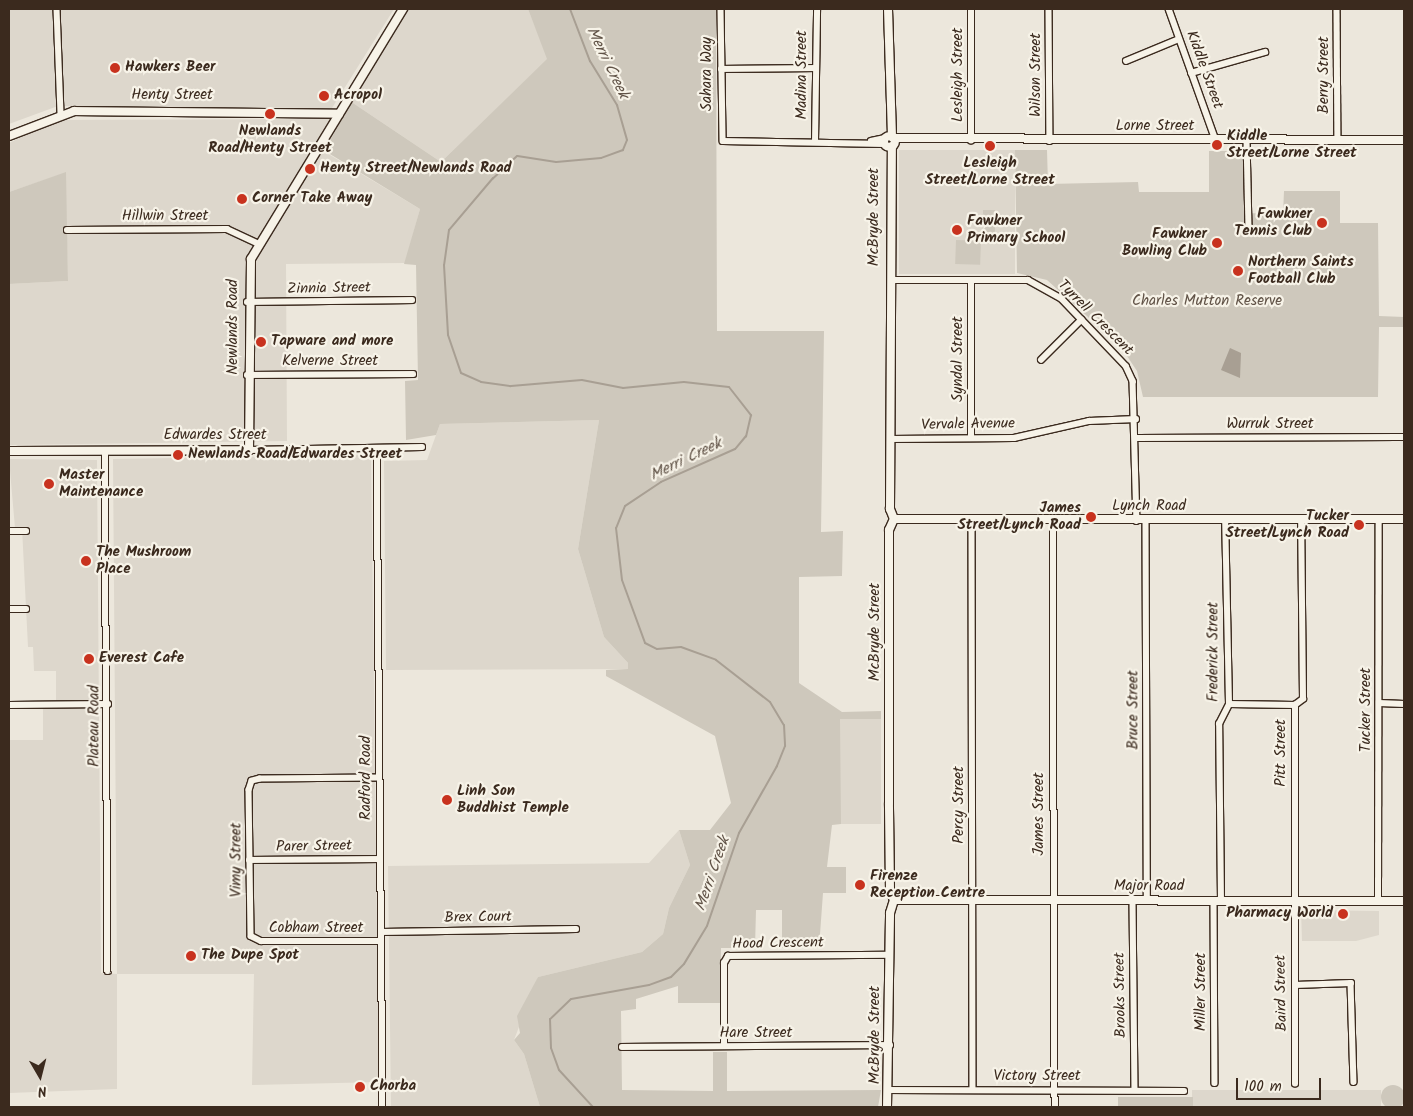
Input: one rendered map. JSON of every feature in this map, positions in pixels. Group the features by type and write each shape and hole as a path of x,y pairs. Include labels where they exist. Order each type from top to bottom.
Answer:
{"street":[{"path":"57,9 61,113"},
{"name":"Newlands Road","path":"249,450 247,270 259,244 403,9"},
{"name":"Sahara Way","path":"721,9 722,139"},
{"name":"Madina Street","path":"816,142 815,68 817,9"},
{"name":"McBryde Street","path":"887,1107 890,1090 890,955 894,900 890,890 889,530 894,519 890,509 892,280 888,9"},
{"name":"Lesleigh Street","path":"971,141 972,9"},
{"name":"Wilson Street","path":"1049,9 1050,141"},
{"name":"Kiddle Street","path":"1169,9 1216,140"},
{"name":"Berry Street","path":"1337,9 1338,140"},
{"path":"1126,61 1179,39"},
{"path":"1191,73 1265,52"},
{"path":"721,69 815,68"},
{"name":"Henty Street","path":"9,136 61,113 321,110 339,114"},
{"name":"Lorne Street","path":"722,139 731,143 1404,140"},
{"path":"1247,140 1249,228"},
{"name":"Hillwin Street","path":"68,230 228,229 259,244"},
{"name":"Tyrrell Crescent","path":"892,280 1028,280 1044,286 1081,320 1126,366 1136,397 1137,521"},
{"name":"Syndal Street","path":"971,438 972,280"},
{"name":"Zinnia Street","path":"247,302 412,300"},
{"path":"1041,360 1081,320"},
{"name":"Kelverne Street","path":"247,375 413,374"},
{"name":"Vervale Avenue","path":"890,439 1014,438 1089,421 1136,419"},
{"name":"Wurruk Street","path":"1136,438 1404,438"},
{"name":"Edwardes Street","path":"9,452 422,448"},
{"name":"Radford Road","path":"377,449 383,1107"},
{"name":"Plateau Road","path":"105,450 108,704 108,971"},
{"name":"Lynch Road","path":"894,519 1053,521 1404,519"},
{"name":"Tucker Street","path":"1378,901 1379,519"},
{"name":"Percy Street","path":"972,520 973,1090"},
{"name":"Bruce Street","path":"1146,520 1147,900"},
{"name":"Frederick Street","path":"1217,901 1219,724 1228,704 1224,520"},
{"name":"Pitt Street","path":"1294,901 1295,705 1303,699 1302,520"},
{"name":"James Street","path":"1053,521 1055,1107"},
{"path":"9,531 26,531"},
{"path":"9,609 26,609"},
{"path":"1379,703 1404,704"},
{"path":"9,705 108,704"},
{"path":"1228,704 1295,705"},
{"name":"Vimy Street","path":"253,938 250,860 252,781 379,778"},
{"name":"Parer Street","path":"250,860 380,859"},
{"name":"Major Road","path":"894,900 1404,901"},
{"name":"Brooks Street","path":"1133,901 1135,1090"},
{"name":"Miller Street","path":"1215,1083 1217,901"},
{"name":"Baird Street","path":"1294,901 1295,1084"},
{"name":"Brex Court","path":"381,932 576,930"},
{"name":"Cobham Street","path":"253,938 380,941"},
{"name":"Hood Crescent","path":"724,1046 724,963 728,956 890,955"},
{"path":"1295,984 1351,983 1354,1082"},
{"name":"Hare Street","path":"622,1047 890,1045"},
{"name":"Victory Street","path":"890,1090 1184,1091"}],"shaded area":[{"path":"9,9 394,9 332,108 58,106 9,124"},
{"path":"409,9 528,9 548,59 441,162 350,101"},
{"path":"341,119 325,152 420,209 405,263 286,264 287,441 9,445 9,284 68,281 65,173 9,192 9,143 58,120"},
{"name":"Fawkner Primary School","path":"899,150 1015,150 1015,274 899,274"},
{"path":"1230,348 1241,353 1240,378 1221,370"},
{"path":"599,420 578,549 604,637 628,663 628,669 386,670 384,461 427,460 440,424"},
{"path":"371,455 379,1082 252,1085 254,974 117,974 113,459"},
{"path":"9,459 97,460 101,973 117,974 117,1089 9,1093 9,740 43,740 43,708 56,707 56,671 34,671 33,647 28,647 22,528 15,528"},
{"path":"840,719 881,719 881,824 840,824"},
{"path":"679,830 690,865 669,908 663,934 642,952 538,977 514,1040 524,1054 540,1107 391,1107 388,866 649,863"},
{"path":"1301,910 1379,911 1379,935 1356,941 1302,941"},
{"path":"1192,1090 1381,1090 1381,1107 1192,1107"}],"green space":[{"path":"528,9 716,9 717,331 824,331 821,532 843,531 842,576 799,577 799,683 842,712 881,711 881,719 840,719 841,824 832,825 827,867 846,867 846,893 823,893 819,948 782,948 782,910 756,910 755,948 721,948 720,1003 678,1003 678,986 636,999 636,1009 621,1011 622,1090 713,1091 713,1052 727,1052 727,1091 881,1090 878,1107 540,1107 524,1054 514,1040 520,1033 517,1016 538,977 642,952 663,934 669,908 690,865 679,830 710,830 731,803 715,736 606,676 606,670 628,669 628,663 604,637 578,549 599,420 440,424 436,435 406,440 405,381 418,380 416,265 404,264 420,209 325,151 350,101 441,162 547,59"},
{"name":"Charles Mutton Reserve","path":"1015,150 1047,150 1048,184 1138,182 1139,192 1209,192 1209,151 1243,151 1244,213 1283,214 1284,191 1340,191 1340,223 1378,223 1379,316 1404,317 1404,327 1379,327 1378,397 1143,397 1137,371 1127,356 1087,316 1047,280 1017,273"},
{"path":"66,172 68,281 9,284 9,192"},
{"path":"983,210 995,210 995,236 983,236"},
{"path":"956,240 981,241 980,265 955,264"},
{"path":"1393,1085 1402,1088 1405,1097 1402,1106 1393,1109 1384,1106 1381,1097 1384,1088"},
{"path":"1118,1097 1193,1097 1193,1107 1118,1107"}],"waterway":[{"name":"Merri Creek","path":"570,9 590,61 617,105 627,140 623,150 601,158 556,162 517,156 493,178 449,230 444,265 448,335 461,373 481,382 511,386 582,380 623,388 684,382 729,387 751,415 746,436 735,449 661,482 625,506 616,528 622,580 645,643 657,649 681,647 716,660 770,702 784,725 785,746 777,766 739,833 707,926 684,964 671,977 649,985 571,999 550,1019 551,1048 559,1070 593,1107"}],"place":[{"name":"Hawkers Beer","path":"115,68"},
{"name":"Acropol","path":"324,96"},
{"name":"Newlands Road/Henty Street","path":"270,114"},
{"name":"Kiddle Street/Lorne Street","path":"1217,145"},
{"name":"Lesleigh Street/Lorne Street","path":"990,146"},
{"name":"Henty Street/Newlands Road","path":"310,169"},
{"name":"Corner Take Away","path":"242,199"},
{"name":"Fawkner Tennis Club","path":"1322,223"},
{"name":"Fawkner Primary School","path":"957,230"},
{"name":"Fawkner Bowling Club","path":"1217,243"},
{"name":"Northern Saints Football Club","path":"1238,271"},
{"name":"Tapware and more","path":"261,342"},
{"name":"Newlands Road/Edwardes Street","path":"178,455"},
{"name":"Master Maintenance","path":"49,484"},
{"name":"James Street/Lynch Road","path":"1091,517"},
{"name":"Tucker Street/Lynch Road","path":"1359,525"},
{"name":"The Mushroom Place","path":"86,561"},
{"name":"Everest Cafe","path":"89,659"},
{"name":"Linh Son Buddhist Temple","path":"447,800"},
{"name":"Firenze Reception Centre","path":"860,885"},
{"name":"Pharmacy World","path":"1343,914"},
{"name":"The Dupe Spot","path":"191,956"},
{"name":"Chorba","path":"360,1087"}]}
